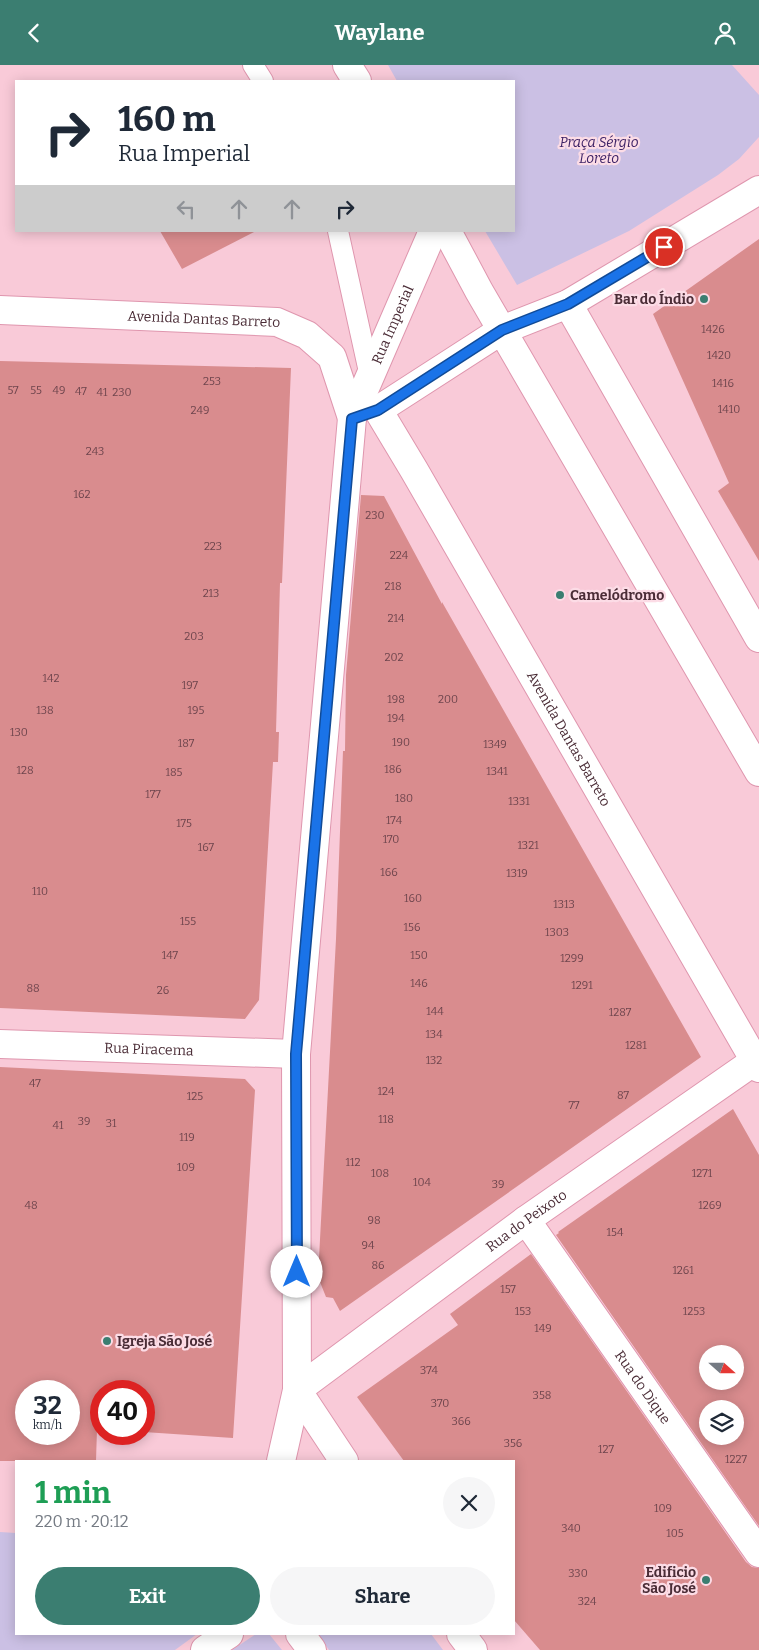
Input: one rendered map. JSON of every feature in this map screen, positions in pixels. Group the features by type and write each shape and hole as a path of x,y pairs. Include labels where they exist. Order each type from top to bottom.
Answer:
{"street":[{"path":"347,65 356,80"},
{"path":"352,419 378,410 502,330 568,304 759,190"},
{"name":"Rua Imperial","path":"281,1460 297,1390 296,1054 352,419 433,232"},
{"path":"448,232 479,291 759,772"},
{"path":"568,304 759,638"},
{"name":"Avenida Dantas Barreto","path":"0,310 277,322 307,335 332,357 352,419"},
{"name":"Avenida Dantas Barreto","path":"378,410 758,1062"},
{"name":"Rua Piracema","path":"0,1044 296,1054"},
{"name":"Rua do Peixoto","path":"297,1390 526,1220 758,1062"},
{"name":"Rua do Dique","path":"526,1220 759,1553"},
{"path":"297,1390 343,1460"},
{"path":"204,1650 227,1635"},
{"path":"301,1635 312,1650"},
{"path":"462,1635 473,1650"}],"lane":[{"path":"253,65 262,80"},
{"path":"338,232 378,410"}],"green space":[{"name":"Praça Sérgio Loreto","path":"388,65 732,65 759,95 759,137 739,159 718,175 629,231 517,285 486,232 515,232 515,80 396,80"},
{"path":"0,1532 15,1533 15,1635 196,1635 175,1650 0,1650"},
{"path":"254,1635 270,1635 282,1650 232,1650"},
{"path":"319,1635 432,1635 443,1650 329,1650"}],"building":[{"path":"161,232 254,232 182,269"},
{"path":"759,239 759,561 718,491 729,483 653,314"},
{"path":"0,361 291,368 282,583 280,583 276,732 279,732 278,762 273,762 259,1000 245,1019 0,1008"},
{"path":"361,495 384,496 442,604 442,602 701,1057 340,1311 333,1298 326,1297 318,1277 336,939 343,751 345,751 346,675"},
{"path":"0,1067 245,1079 255,1090 233,1438 155,1433 155,1380 90,1380 90,1445 96,1445 96,1460 0,1461"},
{"path":"733,1109 759,1155 759,1526 702,1445 744,1445 744,1400 699,1400 699,1440 556,1235"},
{"path":"531,1254 746,1562 752,1567 759,1568 759,1650 540,1650 515,1621 515,1460 403,1460 357,1397 458,1325 450,1314"}],"place":[{"name":"Bar do Índio","path":"704,299"},
{"name":"Camelódromo","path":"560,595"},
{"name":"Igreja São José","path":"107,1341"},
{"name":"Edificio São José","path":"706,1580"}],"route":[{"path":"297,1272 296,1054 352,419 378,410 502,330 568,304 664,247"}]}
